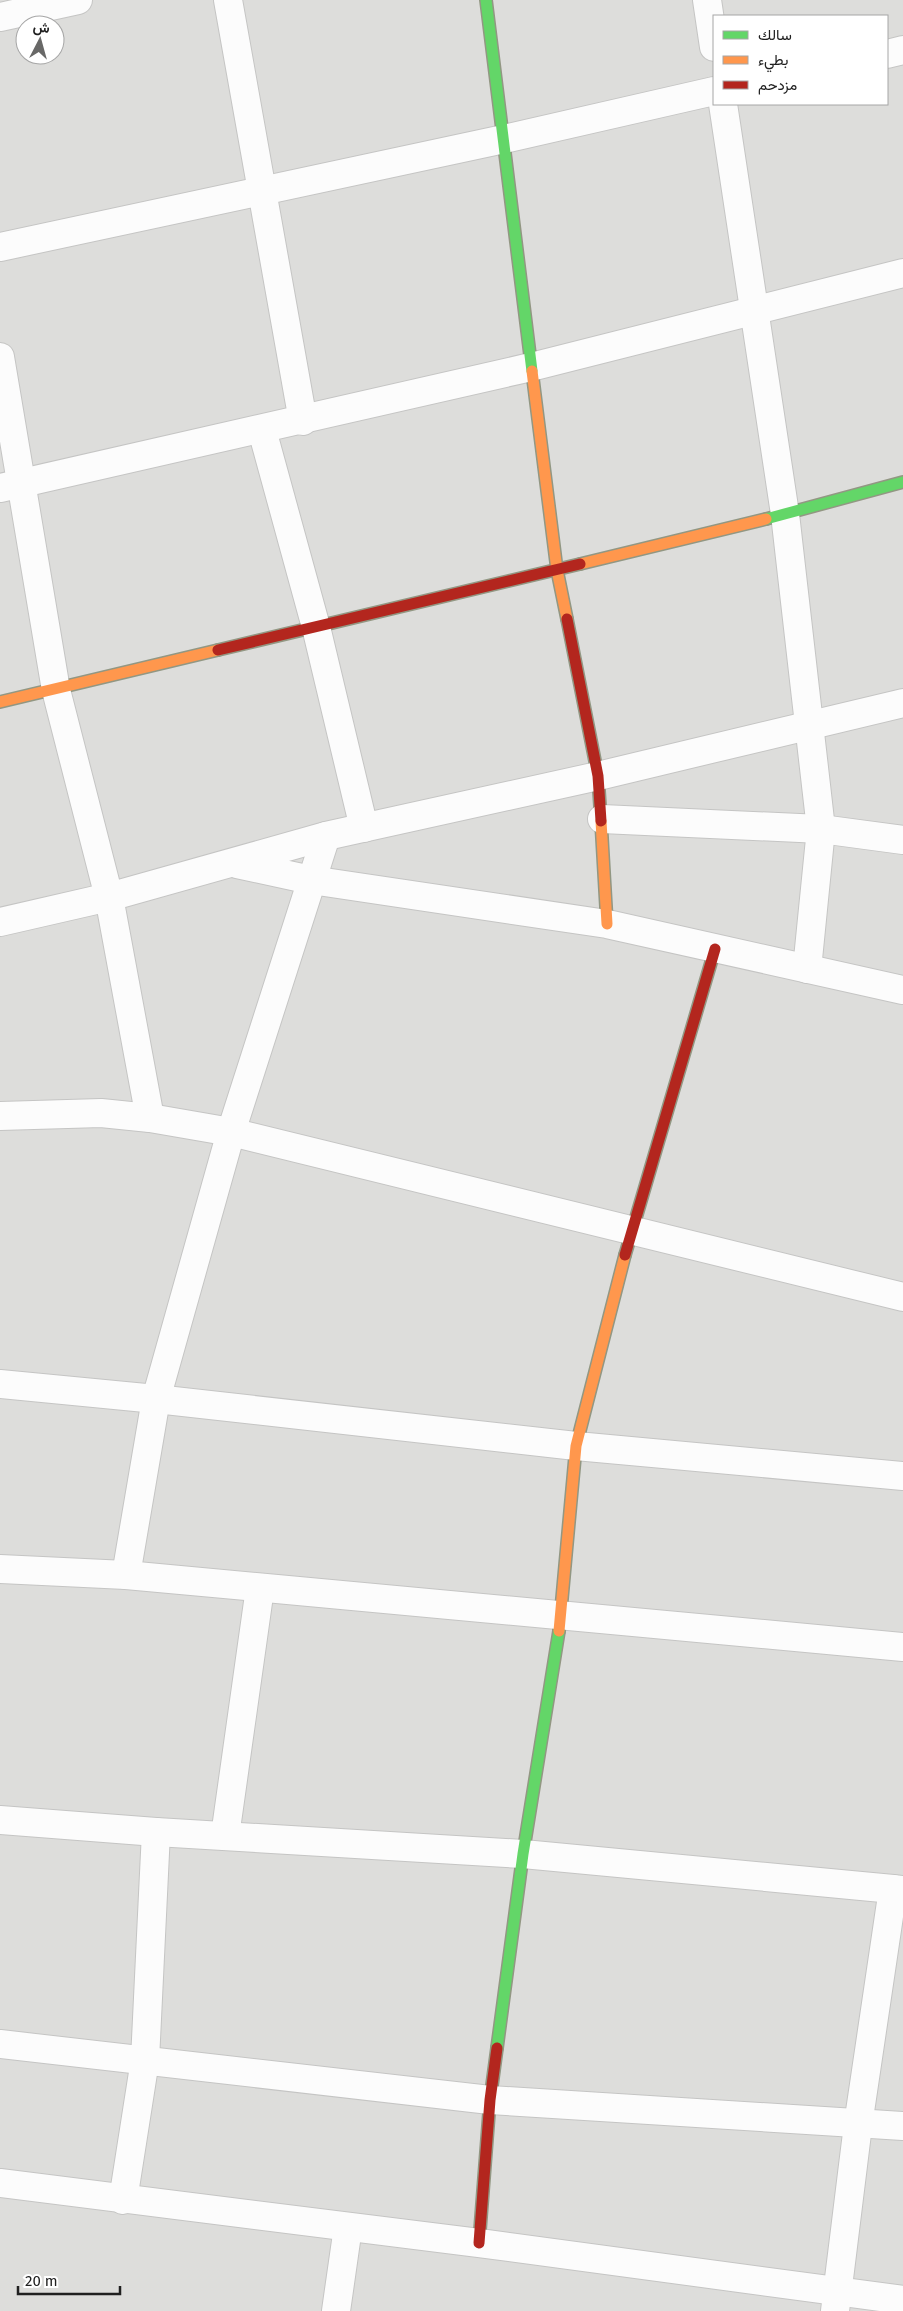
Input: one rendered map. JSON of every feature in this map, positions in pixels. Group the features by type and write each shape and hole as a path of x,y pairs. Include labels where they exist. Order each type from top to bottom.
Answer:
{"street":[{"path":"0,17 78,0"},
{"path":"228,0 303,421"},
{"path":"486,0 557,570 598,776 607,924"},
{"path":"707,0 713,40"},
{"path":"888,54 903,50"},
{"path":"0,247 504,139 713,91"},
{"path":"723,105 785,514 821,829 807,969"},
{"path":"10,486 303,421 531,367 903,273"},
{"path":"0,358 10,486 56,690 109,897 150,1118"},
{"path":"262,430 316,627 364,828"},
{"path":"0,702 557,570 785,514 903,482"},
{"path":"0,922 109,897 326,836 598,776 903,702"},
{"path":"602,819 821,829 903,840"},
{"path":"126,1575 156,1399 231,1132 326,836"},
{"path":"233,863 311,880 607,924 903,990"},
{"path":"479,2244 490,2100 523,1854 560,1617 576,1446 632,1229 715,948"},
{"path":"0,1116 100,1113 150,1118 231,1132 903,1297"},
{"path":"0,1384 156,1399 576,1446 903,1476"},
{"path":"0,1569 126,1575 560,1617 903,1647"},
{"path":"225,1836 260,1588"},
{"path":"0,1820 156,1832 523,1854 898,1889 858,2125 837,2301"},
{"path":"123,2200 145,2060 156,1832"},
{"path":"0,2044 490,2100 858,2125 903,2126"},
{"path":"0,2183 479,2244 837,2301 903,2300"},
{"path":"336,2311 348,2227"}],"shaded area":[{"path":"0,0 903,0 903,2311 0,2311"}],"traffic: fast":[{"path":"486,0 532,371"},
{"path":"766,519 903,482"},
{"path":"497,2048 523,1854 559,1631"}],"traffic: slow":[{"path":"532,371 557,570 567,619"},
{"path":"580,564 766,519"},
{"path":"0,702 218,650"},
{"path":"601,821 607,924"},
{"path":"559,1631 576,1446 625,1255"}],"traffic: jam":[{"path":"218,650 580,564"},
{"path":"567,619 598,776 601,821"},
{"path":"625,1255 715,949"},
{"path":"479,2243 490,2100 497,2048"}]}
